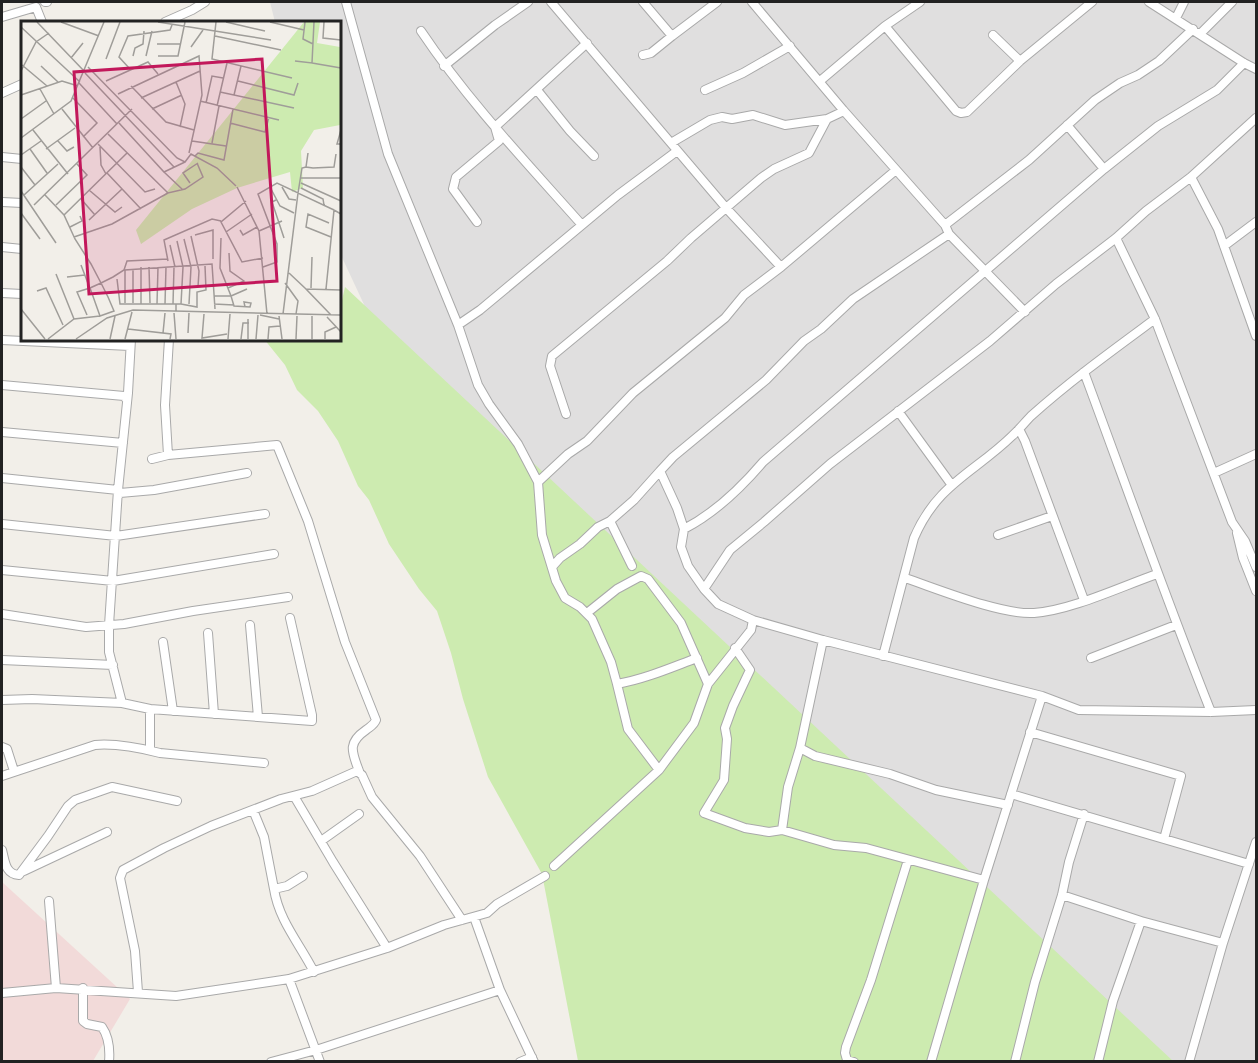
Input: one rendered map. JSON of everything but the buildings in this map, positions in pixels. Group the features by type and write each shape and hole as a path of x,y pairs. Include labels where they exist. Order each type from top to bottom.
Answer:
{"street":[{"path":"2,17 46,2"},
{"path":"169,21 206,2"},
{"path":"346,2 388,154 458,326 478,385 518,444 538,482 542,535 556,581 565,598 587,613 611,662 628,729 659,770"},
{"path":"444,66 528,2"},
{"path":"551,2 727,209 781,267"},
{"path":"643,2 672,36"},
{"path":"643,55 651,53 717,2"},
{"path":"752,2 945,225 949,234 1025,312"},
{"path":"820,81 885,26 920,2"},
{"path":"885,26 956,111 961,113 967,112 1020,61 1092,2"},
{"path":"684,529 708,516 740,488 763,462 1104,170 1158,126 1252,66 1149,2"},
{"path":"1176,18 1184,2"},
{"path":"945,225 1029,160 1095,100 1120,82 1138,75 1159,61 1232,2"},
{"path":"36,7 42,21"},
{"path":"421,31 444,66 582,225"},
{"path":"993,34 1020,61"},
{"path":"495,127 587,43"},
{"path":"705,90 743,73 790,46"},
{"path":"2,93 21,84"},
{"path":"537,90 570,131 594,156"},
{"path":"458,326 489,303 674,147 710,120 753,115 785,125 827,119 844,111"},
{"path":"705,589 730,550 845,451 1025,312 1056,284 1191,177 1257,118"},
{"path":"566,414 550,366 552,356 767,174 809,153 827,119"},
{"path":"1067,125 1104,170"},
{"path":"477,222 453,189 454,182 456,177 499,141 495,127"},
{"path":"2,157 21,159"},
{"path":"538,482 568,454 587,441 633,393 725,318 744,295 781,267 896,170"},
{"path":"1191,177 1253,314 1257,336"},
{"path":"2,202 21,203"},
{"path":"1224,246 1257,222"},
{"path":"552,567 560,558 634,500 673,457 766,380 804,340 821,329 853,299 949,234"},
{"path":"1116,238 1155,319 1215,473 1236,529 1243,558 1257,591"},
{"path":"2,247 21,249"},
{"path":"2,293 21,294"},
{"path":"883,656 914,538 938,497 1084,372 1155,319"},
{"path":"2,340 131,343 128,400 118,493 109,652 122,703"},
{"path":"168,455 165,405 169,340"},
{"path":"1084,372 1176,625 1211,712"},
{"path":"2,385 124,396 128,400"},
{"path":"898,411 951,484"},
{"path":"1018,429 1025,441 1083,600"},
{"path":"2,432 123,443"},
{"path":"152,459 168,455 277,445 308,521 345,642 376,720 374,725 359,735 351,751 372,797 420,856 462,920"},
{"path":"1215,473 1257,454"},
{"path":"660,471 684,529 681,547 688,566 718,604 753,620 1042,696 1073,709 1089,712 1257,710"},
{"path":"2,478 120,493 154,490 247,473"},
{"path":"2,524 116,536 265,513"},
{"path":"998,535 1052,516"},
{"path":"610,521 632,566"},
{"path":"1236,529 1245,541 1257,567"},
{"path":"2,570 113,581 274,554"},
{"path":"904,578 1001,609 1031,613 1050,611 1157,574"},
{"path":"587,613 617,589 641,576 645,578 681,623 708,684"},
{"path":"2,614 86,627 288,597"},
{"path":"2,700 122,703 150,709 309,721 313,718 290,618"},
{"path":"554,866 659,770 694,723 708,684 751,630 753,620"},
{"path":"1091,658 1176,625"},
{"path":"250,626 258,717"},
{"path":"208,633 214,714"},
{"path":"782,830 788,787 800,748 823,640"},
{"path":"163,642 173,711"},
{"path":"735,648 750,670 733,706 726,728 724,780 704,813 746,828 769,832 782,830 834,845 866,848 984,880"},
{"path":"617,684 644,679 697,658"},
{"path":"2,660 113,665"},
{"path":"931,1062 984,880 1042,696"},
{"path":"150,709 150,750"},
{"path":"1030,732 1181,776 1164,839"},
{"path":"2,776 95,745 106,744 160,753 264,763"},
{"path":"2,747 7,749 14,771"},
{"path":"800,748 815,756 890,774 936,790 1008,805"},
{"path":"138,992 135,951 120,878 123,870 211,826 312,791 359,771"},
{"path":"19,875 68,806 75,800 112,787 177,801"},
{"path":"1011,794 1249,864"},
{"path":"294,796 387,948"},
{"path":"253,810 264,837 277,903 289,931 304,951 314,972"},
{"path":"321,841 359,814"},
{"path":"1015,1062 1035,982 1084,814"},
{"path":"2,850 7,869 19,875 36,864 106,832"},
{"path":"1189,1062 1223,943 1257,842"},
{"path":"854,1062 847,1060 846,1047 871,980 908,860"},
{"path":"274,889 287,886 303,876"},
{"path":"2,993 24,989 83,988 176,996 289,979 487,913 497,904 545,876"},
{"path":"1062,895 1141,921 1223,943"},
{"path":"49,901 56,988"},
{"path":"474,917 500,990 533,1059 520,1062"},
{"path":"1098,1062 1113,1000 1141,921"},
{"path":"289,979 320,1062"},
{"path":"83,988 82,1017 87,1024 102,1027 105,1031 110,1048 109,1062"},
{"path":"271,1062 316,1050 500,990"}],"shaded area":[{"path":"270,2 1256,2 1256,1061 773,1061 512,621 340,253 340,21 275,21"},
{"path":"2,882 130,999 93,1061 2,1061"}],"green space":[{"path":"345,287 1173,1061 578,1061 542,874 488,777 437,611 419,589 389,544 369,500 358,486 338,441 318,411 297,390 285,365 265,340 340,340 340,300 342,300"}]}
